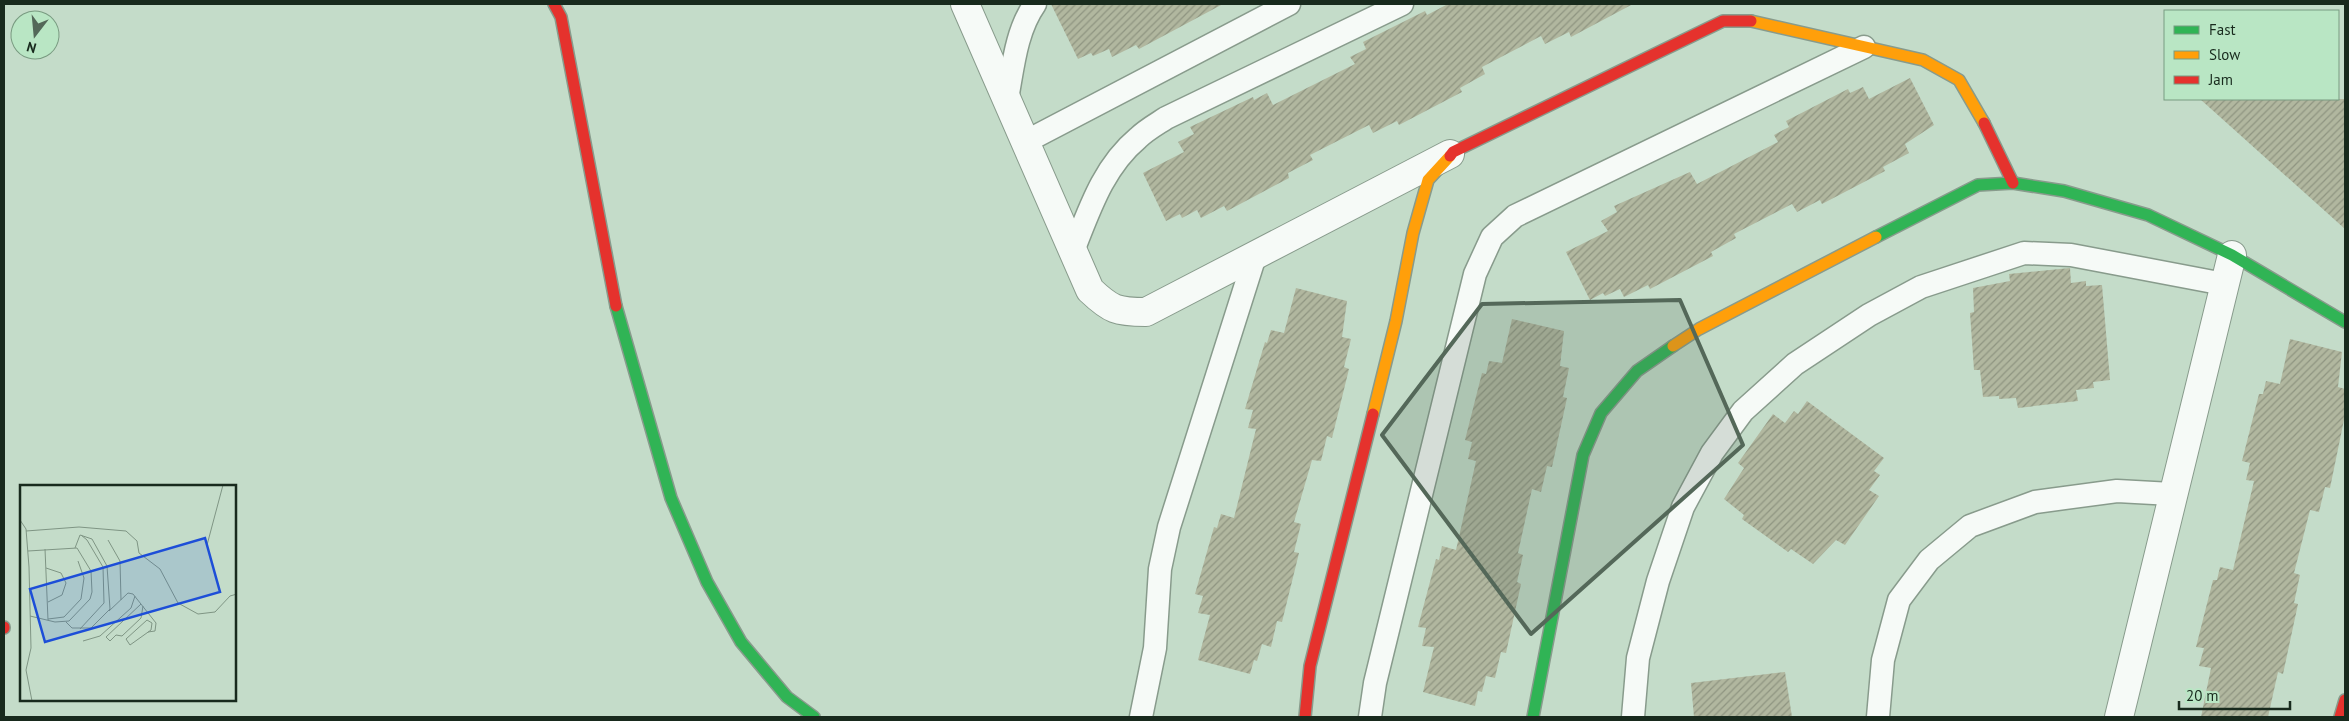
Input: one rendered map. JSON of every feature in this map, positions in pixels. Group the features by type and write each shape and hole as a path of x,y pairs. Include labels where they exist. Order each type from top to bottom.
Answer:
{"street":[{"path":"554,4 561,17 616,309 671,498 707,582 741,642 787,697 814,717"},
{"path":"965,4 1090,290 1108,306 1126,312 1146,312 1453,152 1723,20 1757,21 1923,60 1959,80 1985,124 2013,182"},
{"path":"1305,717 1310,666 1396,321 1413,233 1428,180 1453,152"},
{"path":"1532,717 1583,455 1601,413 1636,372 1699,329 1978,186 2013,182 2064,192 2148,216 2232,255 2345,322"},
{"path":"2119,717 2232,255"},
{"path":"2340,717 2345,700"}],"lane":[{"path":"1007,99 1016,48 1029,12 1035,4"},
{"path":"1025,142 1289,4"},
{"path":"1073,251 1097,191 1115,162 1137,138 1166,118 1402,4"},
{"path":"1370,717 1376,683 1475,274 1492,237 1515,216 1864,47"},
{"path":"1633,717 1638,658 1658,581 1683,507 1712,454 1743,411 1795,364 1869,315 1921,287 2024,253 2072,255 2224,284"},
{"path":"1141,717 1154,648 1160,569 1169,526 1255,256"},
{"path":"1878,717 1883,660 1899,600 1929,560 1970,526 2035,502 2117,491 2172,494"}],"highlighted area":[{"path":"1680,300 1743,445 1531,634 1382,435 1482,304"}],"building":[{"path":"1051,4 1223,4 1139,49 1136,45 1112,57 1109,49 1093,56 1091,53 1078,59"},
{"path":"1448,4 1633,4 1571,37 1569,32 1545,44 1541,36 1482,67 1485,74 1460,88 1462,92 1399,125 1397,121 1373,133 1369,125 1310,155 1313,160 1288,173 1289,178 1227,211 1224,206 1201,218 1197,210 1182,218 1180,214 1166,221 1143,173 1184,152 1178,142 1194,134 1190,127 1253,97 1254,100 1267,93 1273,105 1355,64 1350,57 1366,49 1363,42 1425,11 1427,15"},
{"path":"1910,78 1934,125 1905,144 1909,153 1883,167 1885,171 1822,204 1820,200 1797,212 1792,204 1734,234 1736,238 1711,252 1713,256 1650,289 1648,285 1624,297 1620,289 1605,296 1603,293 1590,300 1566,252 1608,231 1601,221 1617,212 1614,206 1690,172 1697,184 1778,142 1774,135 1789,127 1786,121 1848,89 1850,93 1863,87 1869,99"},
{"path":"2345,99 2345,229 2201,100"},
{"path":"2070,268 2071,283 2086,281 2086,286 2102,285 2110,380 2093,382 2094,388 2076,390 2078,401 2018,408 2016,398 1999,399 1999,396 1983,397 1980,370 1974,370 1970,313 1974,312 1973,288 2010,281 2009,274"},
{"path":"1296,288 1347,301 1342,337 1351,339 1344,367 1349,369 1332,438 1327,436 1321,461 1312,460 1294,522 1301,524 1294,552 1299,553 1282,622 1277,621 1271,647 1262,644 1257,661 1254,660 1250,674 1198,660 1210,615 1198,613 1203,596 1195,594 1214,527 1217,528 1221,514 1234,518 1256,429 1248,428 1253,410 1245,409 1265,342 1267,343 1271,330 1284,333"},
{"path":"1512,319 1564,331 1560,366 1569,368 1563,397 1567,398 1552,467 1547,466 1541,492 1532,489 1518,553 1523,555 1517,582 1521,584 1506,653 1501,652 1495,678 1486,676 1482,692 1478,691 1475,706 1423,692 1434,647 1422,646 1426,628 1418,627 1436,559 1439,560 1442,546 1456,550 1476,461 1468,459 1472,442 1465,440 1482,373 1486,374 1489,361 1502,363"},
{"path":"2290,339 2342,352 2338,387 2345,389 2345,415 2330,488 2325,487 2319,512 2310,510 2294,573 2300,575 2294,603 2298,604 2283,674 2278,672 2268,717 2201,717 2211,668 2199,666 2204,648 2196,647 2213,580 2217,580 2220,567 2233,570 2254,481 2246,480 2250,463 2242,461 2259,394 2263,394 2266,381 2280,384"},
{"path":"1807,401 1884,458 1874,471 1880,475 1869,490 1879,496 1845,545 1836,540 1813,564 1791,549 1788,552 1742,519 1744,515 1724,499 1744,468 1738,463 1773,414 1785,423 1794,411 1798,414"},
{"path":"1785,672 1792,717 1694,717 1691,683"}],"traffic: fast":[{"path":"1876,237 1978,185 2013,183 2064,191 2148,215 2232,255 2345,322"},
{"path":"616,306 671,498 707,582 741,642 787,697 814,717"},
{"path":"1533,717 1583,455 1601,413 1637,371 1673,346"}],"traffic: slow":[{"path":"1751,21 1923,60 1959,80 1984,123"},
{"path":"1373,414 1396,321 1413,233 1428,180 1450,156"},
{"path":"1673,346 1699,329 1876,237"}],"traffic: jam":[{"path":"554,4 561,17 616,306"},
{"path":"1450,156 1453,152 1723,21 1751,21"},
{"path":"1984,123 2013,183"},
{"path":"1305,717 1310,666 1373,414"},
{"path":"2340,717 2345,700"}]}
